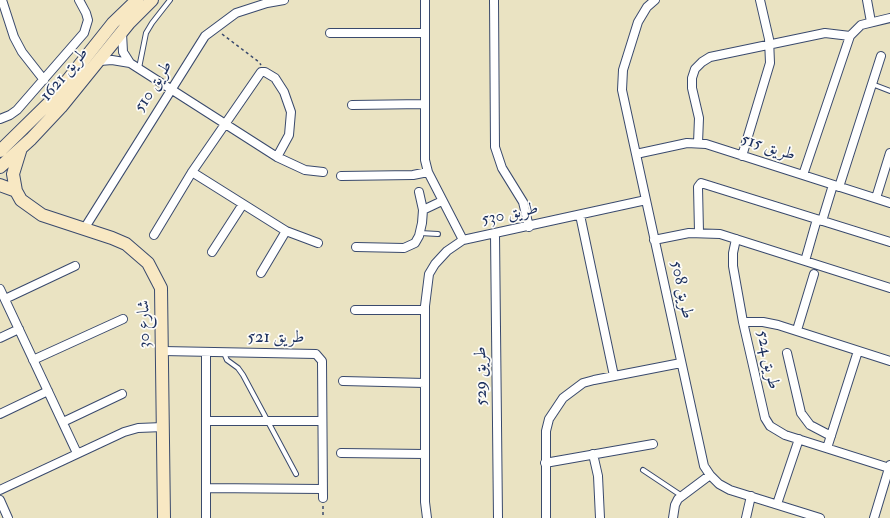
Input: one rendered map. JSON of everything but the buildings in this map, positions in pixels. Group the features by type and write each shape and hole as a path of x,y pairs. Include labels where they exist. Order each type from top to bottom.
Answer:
{"street":[{"name":"طريق 1621","path":"2,0 14,37 26,57 44,80"},
{"name":"طريق 1621","path":"0,119 17,110 84,33 87,27 86,13 79,0"},
{"name":"طريق 1621","path":"0,151 51,101 112,23 137,0"},
{"name":"طريق 1621","path":"0,167 22,148 61,108 129,23 152,0"},
{"name":"طريق 510","path":"84,229 205,36 236,13 267,1 284,0"},
{"path":"425,0 425,104 423,148 428,172 463,240"},
{"path":"494,0 495,147 502,168 523,202 529,227"},
{"name":"طريق 508","path":"655,0 642,14 623,70 622,90 701,455 710,475 719,484 730,490 818,518"},
{"path":"742,156 768,72 770,45 760,0"},
{"path":"867,0 871,22"},
{"path":"803,175 850,36 861,25 890,18"},
{"path":"122,33 123,52 130,63"},
{"path":"330,33 425,33"},
{"path":"698,143 699,118 692,88 692,78 695,69 702,62 710,57 825,33 850,36"},
{"path":"805,261 820,220 836,186 881,56"},
{"path":"100,61 112,60 130,63 170,90 277,156 305,170 323,172"},
{"path":"154,235 192,172 261,72 275,78 287,98 291,112 289,135 277,156"},
{"path":"352,105 425,104"},
{"name":"طريق 515","path":"636,154 687,143 698,143 890,203"},
{"path":"16,191 13,178 13,169 22,148"},
{"path":"876,198 890,152"},
{"path":"192,172 286,231 318,243"},
{"path":"341,176 413,175 428,172"},
{"path":"699,232 698,186 701,183 890,242"},
{"name":"شارع 30","path":"0,185 16,191 21,200 42,215 126,244 141,256 155,275 163,296 164,518"},
{"path":"356,247 404,248 415,243 420,233 423,210 419,192"},
{"name":"طريق 530","path":"427,518 425,502 425,310 429,274 435,264 447,251 463,240 529,227 646,200"},
{"path":"423,210 442,201"},
{"path":"212,252 243,204"},
{"path":"580,215 614,376"},
{"path":"261,273 286,231"},
{"path":"654,240 699,232 720,234 890,288"},
{"name":"طريق 529","path":"495,234 498,518"},
{"name":"طريق 524","path":"736,239 733,252 733,266 743,322 765,418 777,431 827,448 890,466"},
{"path":"5,299 75,266"},
{"path":"797,330 814,274"},
{"path":"0,289 77,453"},
{"path":"355,310 425,310"},
{"path":"33,360 123,319"},
{"path":"743,322 764,322 797,330 890,361"},
{"path":"0,338 19,329"},
{"name":"طريق 521","path":"163,351 206,353 309,352 316,354 322,361 322,493"},
{"path":"827,448 858,351"},
{"path":"206,353 206,518"},
{"path":"787,353 801,413 810,424 830,436"},
{"path":"546,518 546,431 555,408 572,390 583,383 681,363"},
{"path":"343,381 425,383"},
{"path":"0,414 48,391"},
{"path":"63,422 122,394"},
{"path":"206,421 322,420"},
{"path":"0,490 130,429 163,427"},
{"path":"777,504 799,439"},
{"path":"545,463 653,444"},
{"path":"341,453 425,454"},
{"path":"593,454 598,476 600,518"},
{"path":"874,518 886,491 890,466"},
{"path":"673,518 675,505 682,496 710,475"},
{"path":"206,488 322,493"},
{"path":"746,518 751,496"},
{"path":"0,500 8,518"}],"lane":[{"path":"139,68 146,33 152,22 170,0"},
{"path":"872,84 890,91"},
{"path":"420,233 438,234"},
{"path":"224,353 227,360 241,371 296,474"},
{"path":"643,470 682,496"}],"path":[{"path":"214,28 259,62 264,72"},
{"path":"322,493 323,518"}]}
